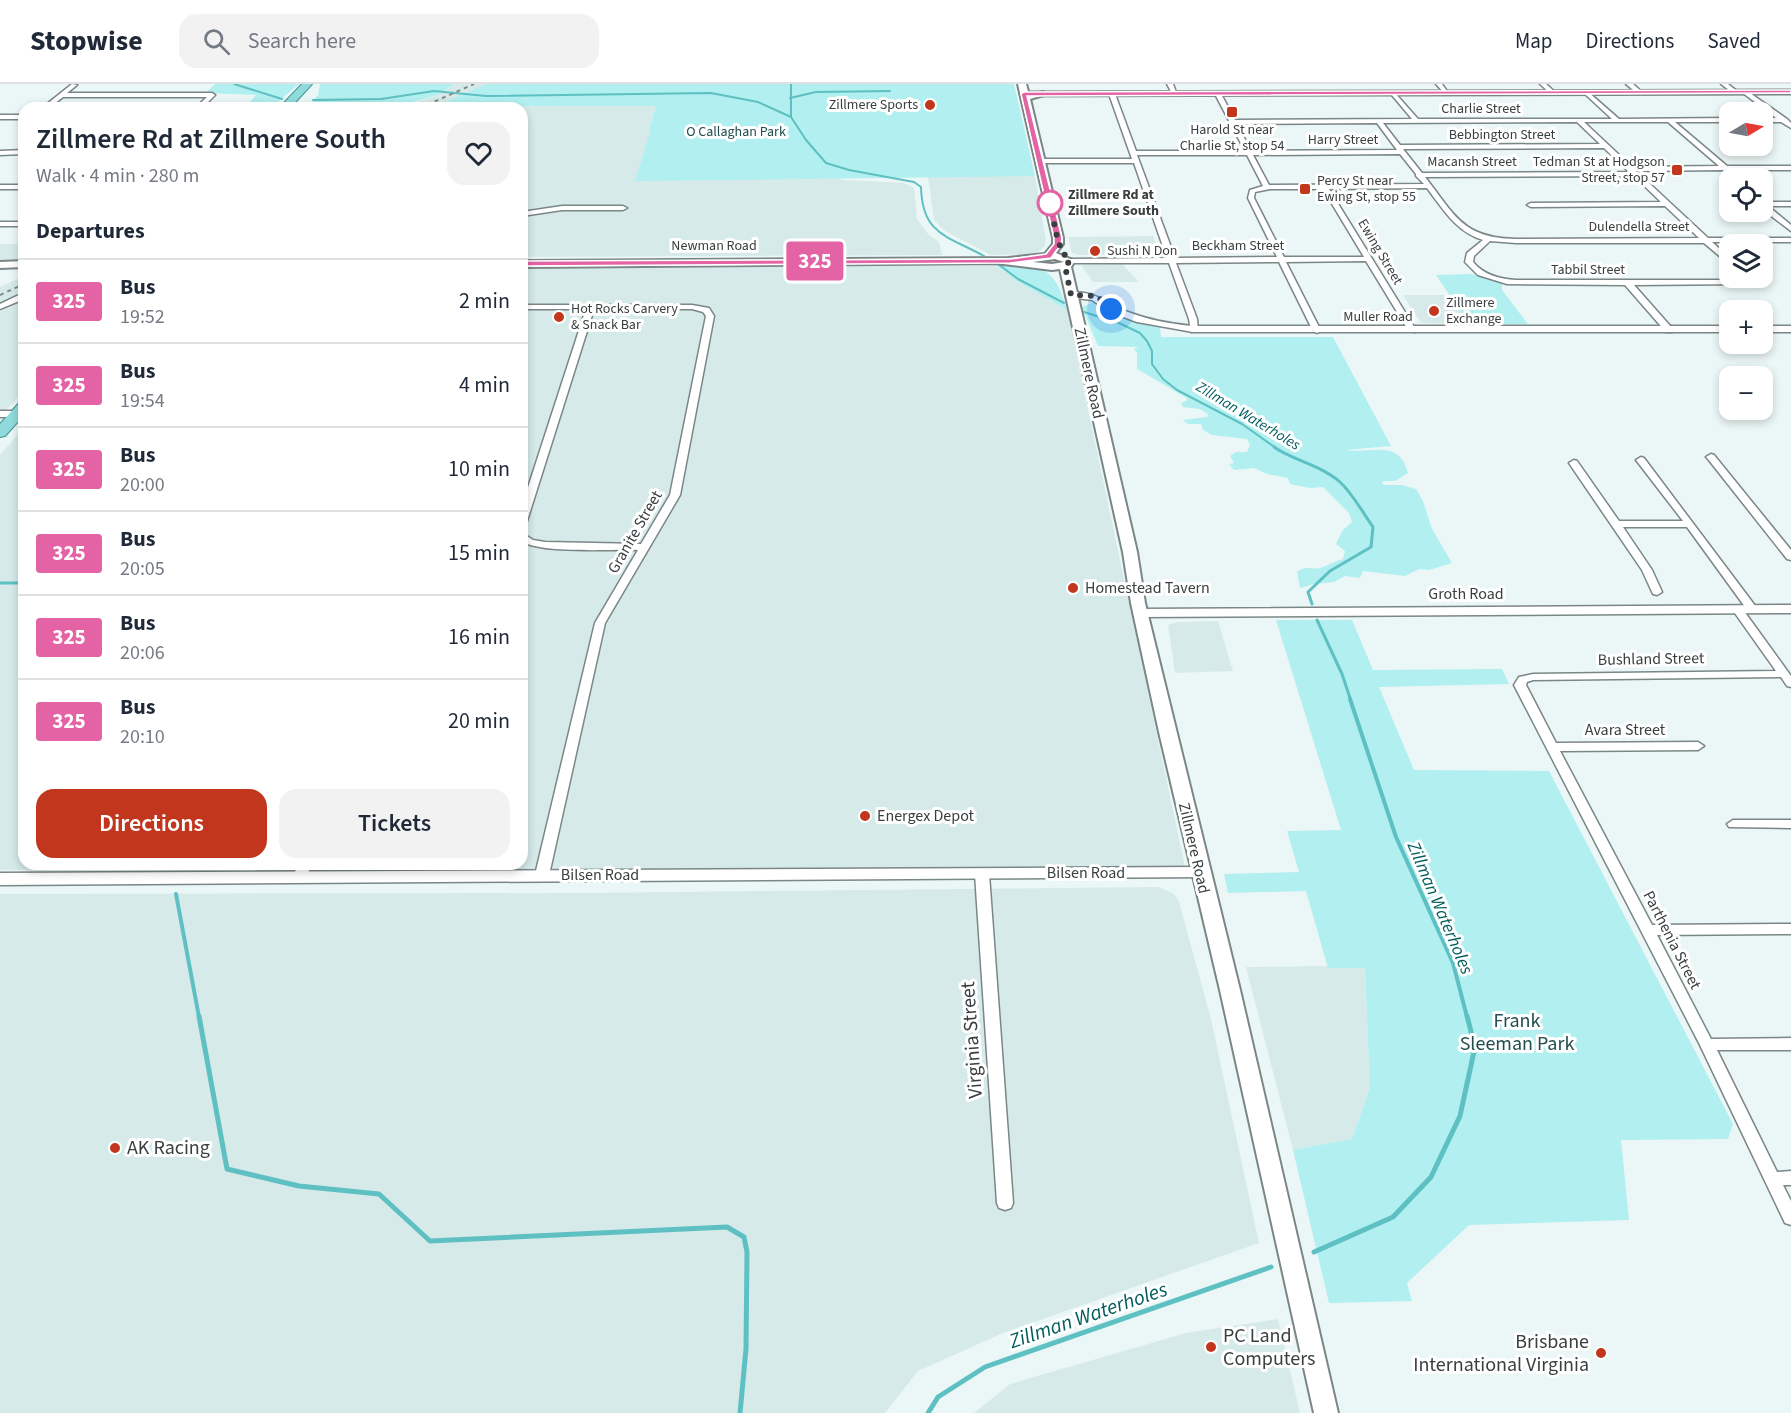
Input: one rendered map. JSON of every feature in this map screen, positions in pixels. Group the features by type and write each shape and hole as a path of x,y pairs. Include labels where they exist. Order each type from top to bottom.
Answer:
{"main road":[{"path":"290,102 307,84"},
{"path":"299,102 312,84"},
{"name":"Zillmere Road","path":"1022,84 1058,244 1066,261 1070,292 1130,552 1140,613 1200,873 1230,990 1326,1413"},
{"path":"1024,96 1043,94"},
{"path":"1058,244 1046,261 1070,292"},
{"name":"Newman Road","path":"528,259 598,262"},
{"name":"Newman Road","path":"528,264 1066,261"},
{"path":"0,265 18,264"},
{"path":"0,433 18,412"}],"street":[{"path":"1170,84 1175,94"},
{"path":"1439,84 1448,93"},
{"path":"1543,84 1553,93"},
{"path":"1629,84 1640,93"},
{"path":"1724,84 1736,92"},
{"path":"53,102 74,85"},
{"path":"1745,92 1791,126"},
{"path":"1043,94 1791,92"},
{"path":"1587,93 1618,121"},
{"path":"62,95 212,94 204,102"},
{"path":"1112,94 1193,319 1194,330"},
{"path":"1218,94 1267,187"},
{"path":"1394,94 1417,122"},
{"path":"0,117 18,117"},
{"name":"Charlie Street","path":"1233,122 1719,120"},
{"path":"1773,120 1791,120"},
{"path":"1579,121 1719,252"},
{"path":"1670,121 1726,168"},
{"path":"1379,122 1461,227 1472,234 1488,239"},
{"name":"Bebbington Street","path":"1400,150 1606,147"},
{"name":"Harry Street","path":"1040,161 1400,150"},
{"path":"0,153 18,153"},
{"name":"Macansh Street","path":"1418,174 1719,168"},
{"name":"Macansh Street","path":"1773,168 1791,168"},
{"path":"1317,331 1250,196 1253,190 1267,187 1428,186"},
{"path":"0,187 18,187"},
{"name":"Ewing Street","path":"1325,187 1412,330"},
{"path":"1531,205 1668,204"},
{"path":"1773,205 1791,204"},
{"path":"528,213 555,208 623,208"},
{"path":"1773,214 1791,229"},
{"path":"0,224 18,224"},
{"name":"Dulendella Street","path":"1488,239 1516,241 1791,240"},
{"name":"Tabbil Street","path":"1488,239 1468,260 1475,270 1490,277 1518,283 1719,281"},
{"name":"Beckham Street","path":"1066,261 1369,259"},
{"path":"1628,283 1669,330"},
{"name":"Muller Road","path":"1070,292 1093,299 1122,314 1148,322 1194,330 1719,329"},
{"path":"0,307 18,299"},
{"path":"528,502 591,307"},
{"name":"Granite Street","path":"528,308 692,307 704,308 710,314 675,495 600,623 542,875"},
{"path":"1773,329 1791,329"},
{"path":"0,414 18,410"},
{"path":"1711,457 1791,557"},
{"path":"1641,460 1752,609"},
{"path":"1574,463 1647,570 1657,592"},
{"path":"1617,524 1690,524"},
{"path":"528,540 544,545 645,547"},
{"path":"1737,609 1791,684"},
{"name":"Groth Road","path":"1140,613 1791,609"},
{"name":"Bushland Street","path":"1521,681 1533,677 1783,674"},
{"name":"Parthenia Street","path":"1521,681 1520,687 1707,1045 1791,1218"},
{"name":"Avara Street","path":"1552,747 1698,746"},
{"path":"1733,824 1791,824"},
{"name":"Bilsen Road","path":"0,879 303,870 542,875 1200,873"},
{"name":"Virginia Street","path":"982,874 1005,1203"},
{"path":"1646,930 1791,929"},
{"path":"1707,1045 1791,1044"},
{"path":"1771,1179 1791,1178"}],"shaded area":[{"path":"456,84 486,84 447,102 417,102 437,95"},
{"path":"528,106 656,106 649,129 844,180 904,183 914,188 917,219 928,234 939,242 942,255 528,257"},
{"path":"928,176 1035,176 1046,240 1045,246 1038,252 1030,254 991,255 945,231 934,220"},
{"path":"1153,236 1160,255 1078,255 1072,253 1068,237"},
{"path":"0,244 18,244 18,260 0,260"},
{"path":"990,261 1017,281 1067,310 1185,867 528,869 528,267"},
{"path":"1122,264 1139,282 1093,282 1081,265"},
{"path":"18,279 18,296 0,303 0,287"},
{"path":"1403,295 1449,295 1469,324 1421,323"},
{"path":"18,304 18,398 0,417 0,312"},
{"path":"18,434 18,870 0,870 0,455"},
{"path":"1218,621 1233,671 1175,673 1168,625 1178,622"},
{"path":"1158,887 1174,894 1179,902 1211,1019 1259,1243 1003,1333 918,1371 885,1413 0,1413 0,894 581,893"},
{"path":"1328,966 1329,968 1365,968 1370,1088 1352,1139 1293,1150 1246,967"},
{"path":"1278,1319 1300,1413 974,1413 1010,1384 1186,1333"}],"green space":[{"path":"215,84 299,84 278,102 250,102 256,95 206,93"},
{"path":"320,84 455,84 437,95 413,102 312,102 318,95"},
{"name":"O Callaghan Park","path":"486,84 1014,84 1035,176 635,181 656,106 528,106 528,102 445,102"},
{"path":"993,263 1021,264 1042,269 1056,283 1067,310 1017,281"},
{"path":"1472,274 1502,284 1502,290 1528,324 1469,324 1436,275"},
{"path":"1094,302 1130,319 1160,328 1161,337 1333,337 1391,446 1345,450 1383,450 1398,455 1404,462 1408,473 1395,481 1382,483 1416,489 1423,501 1432,529 1452,563 1429,570 1419,569 1405,576 1363,571 1360,578 1345,576 1334,582 1300,588 1297,572 1306,568 1320,568 1343,559 1345,551 1336,544 1342,531 1352,522 1349,513 1323,487 1310,488 1290,484 1288,478 1267,474 1254,468 1234,470 1229,464 1234,463 1230,456 1236,452 1247,452 1250,445 1247,439 1212,435 1203,430 1201,424 1188,424 1183,420 1207,417 1208,414 1200,409 1183,407 1181,403 1188,400 1185,397 1137,369 1137,353 1134,349 1139,347 1098,346 1082,307"},
{"name":"Frank Sleeman Park","path":"1276,620 1352,620 1373,670 1502,669 1509,684 1379,687 1414,770 1549,771 1733,1124 1728,1139 1621,1140 1629,1220 1469,1225 1407,1283 1412,1301 1329,1303 1293,1150 1352,1139 1370,1088 1365,968 1328,968 1306,891 1228,893 1224,874 1299,872 1287,831 1341,830"}],"waterway":[{"path":"234,84 282,99"},
{"path":"791,84 791,98"},
{"path":"313,100 381,99 434,91 486,96 711,93 758,102 791,117"},
{"path":"791,98 816,92 890,91"},
{"path":"791,98 791,117"},
{"path":"791,117 806,140 826,163 849,170 914,182 921,187 926,215 932,225 949,238 984,256"},
{"name":"Zillman Waterholes","path":"998,264 1018,279 1064,303"},
{"name":"Zillman Waterholes","path":"1084,312 1119,323 1140,333 1152,351 1152,364 1163,379 1177,390 1242,424 1276,448"},
{"name":"Zillman Waterholes","path":"1274,447 1333,476 1354,498 1373,527 1371,547 1330,571 1308,592 1312,604"},
{"path":"0,583 18,583"},
{"name":"Zillman Waterholes","path":"1317,620 1342,674 1351,701"},
{"name":"Zillman Waterholes","path":"1350,699 1396,837 1453,963 1467,1017"},
{"path":"176,894 199,1017"},
{"path":"199,1016 227,1169 299,1186 379,1194 430,1241 727,1227 744,1237 747,1252 746,1349 740,1413"},
{"name":"Zillman Waterholes","path":"1314,1252 1393,1217 1431,1177 1460,1116 1475,1047 1467,1016"},
{"name":"Zillman Waterholes","path":"928,1413 938,1397 985,1367 1271,1267"}],"railway":[{"path":"434,102 474,84"},
{"path":"0,295 18,287"}],"bus line":[{"name":"325","path":"528,264 1010,261 1048,256 1058,244 1058,238 1024,94 1791,92"}],"place":[{"name":"Zillmere Sports","path":"930,105"},
{"name":"Harold St near Charlie St, stop 54","path":"1232,112"},
{"name":"Tedman St at Hodgson Street, stop 57","path":"1677,170"},
{"name":"Percy St near Ewing St, stop 55","path":"1305,189"},
{"name":"Zillmere Rd at Zillmere South","path":"1050,203"},
{"name":"Sushi N Don","path":"1095,251"},
{"name":"Zillmere Exchange","path":"1434,311"},
{"name":"Hot Rocks Carvery & Snack Bar","path":"559,317"},
{"name":"Homestead Tavern","path":"1073,588"},
{"name":"Energex Depot","path":"865,816"},
{"name":"AK Racing","path":"115,1148"},
{"name":"PC Land Computers","path":"1211,1347"},
{"name":"Brisbane International Virginia","path":"1601,1353"}],"route":[{"path":"1050,203 1058,244 1064,257 1070,261 1065,266 1071,295 1097,296 1111,309"}]}
